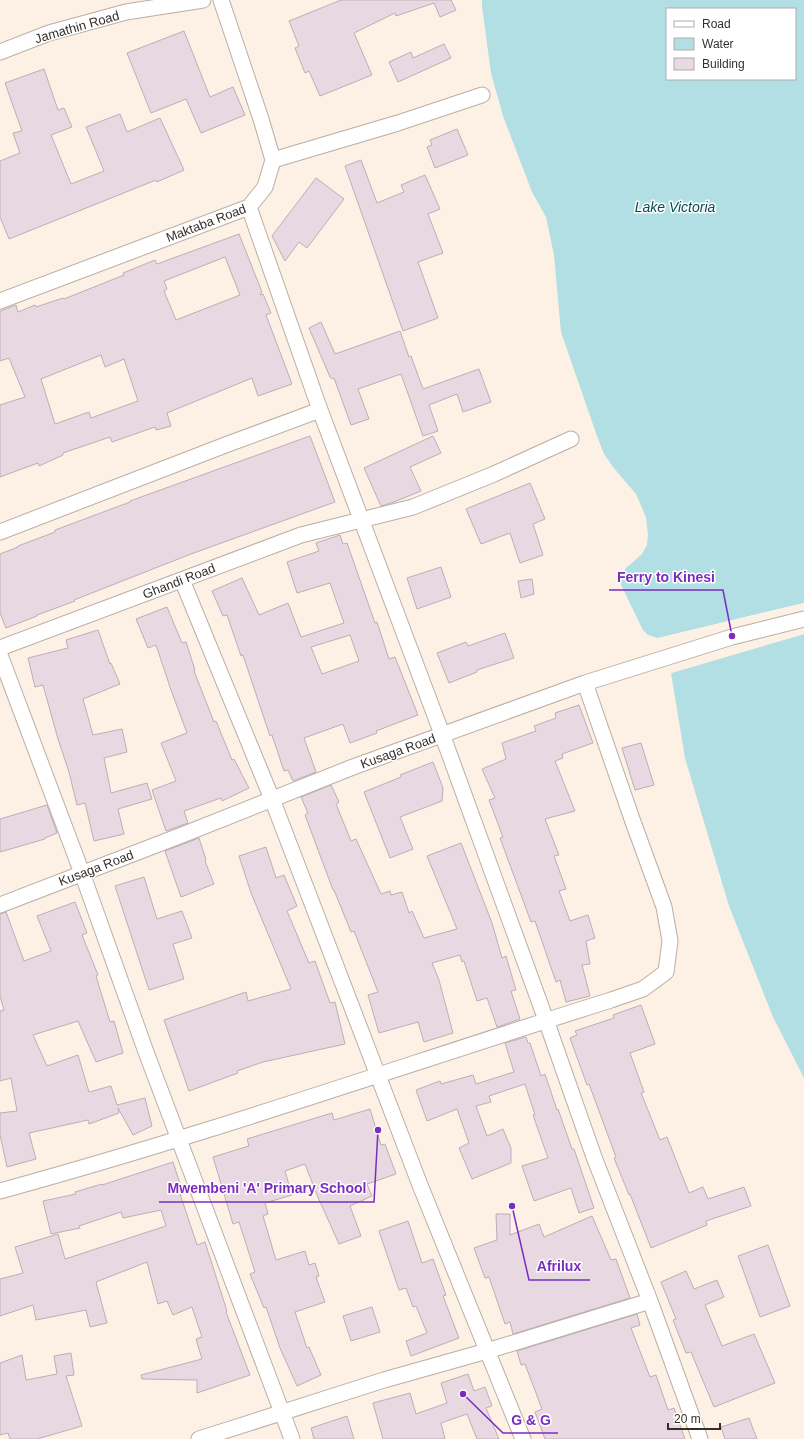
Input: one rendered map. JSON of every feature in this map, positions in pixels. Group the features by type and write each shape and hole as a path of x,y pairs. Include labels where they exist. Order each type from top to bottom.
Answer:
{"street":[{"name":"Jamathin Road","path":"0,52 49,33 126,12 203,0"},
{"path":"221,0 262,119 273,160 398,123 482,95"},
{"name":"Maktaba Road","path":"0,301 249,207 265,187 273,160"},
{"path":"249,207 320,410 442,734 594,1157 650,1301 700,1439"},
{"path":"0,532 320,410"},
{"name":"Ghandi Road","path":"0,648 301,535 360,519 413,507 494,474 571,439"},
{"path":"182,580 272,799 377,1075 523,1439"},
{"name":"Kusaga Road","path":"0,905 182,836 272,799 442,734 585,682 732,637 804,619"},
{"path":"0,655 292,1439"},
{"path":"0,1191 88,1167 179,1139 644,989 666,972 670,941 664,907 585,682"},
{"path":"199,1439 384,1380 487,1351 650,1301"}],"water":[{"name":"Lake Victoria","path":"482,0 804,0 804,603 658,638 648,635 643,630 621,585 620,578 625,569 642,554 647,545 648,535 646,517 636,494 604,454 597,436 561,332 554,255 546,217 532,192 503,116 491,73"},
{"path":"804,634 804,1078 773,1017 729,906 685,758 671,673"}],"pier":[{"path":"804,603 804,605 658,640 658,638"},
{"path":"804,632 804,634 671,673 671,671"}],"building":[{"path":"341,0 451,0 456,10 440,17 434,3 396,16 395,13 354,33 372,75 320,96 309,71 305,73 295,48 299,46 289,21"},
{"path":"184,31 210,97 233,87 245,115 201,133 186,99 151,113 127,53"},
{"path":"444,44 451,58 398,82 389,62 411,52 413,58"},
{"path":"44,69 58,110 64,108 72,127 51,135 71,184 104,171 86,127 120,114 127,132 160,118 184,170 157,182 156,180 9,239 0,217 0,161 20,153 13,133 22,131 5,83"},
{"path":"457,129 468,155 435,168 427,147 432,145 430,140"},
{"path":"361,160 377,203 404,192 401,185 425,175 440,209 428,214 443,253 418,262 438,318 403,331 345,166"},
{"path":"316,178 344,199 307,248 299,242 285,261 272,236"},
{"path":"239,234 262,292 260,295 263,294 271,313 266,315 292,384 258,396 252,378 167,413 171,426 156,430 155,427 112,442 110,437 63,453 63,455 39,466 38,463 0,477 0,405 25,397 9,358 0,361 0,311 16,305 18,312 35,305 36,307 63,298 64,299 124,275 123,273 155,260 157,264","holes":["225,257 240,295 176,320 164,291 167,289 164,281","101,355 105,367 124,359 138,401 91,418 89,412 55,424 41,379"]},
{"path":"321,322 335,354 400,331 409,357 411,356 423,389 479,369 491,402 463,412 457,394 429,405 438,431 423,436 401,374 358,389 369,419 351,425 334,378 332,379 330,377 309,328"},
{"path":"310,436 335,502 191,554 6,628 0,613 0,554 55,532 55,530 130,501"},
{"path":"433,436 441,453 410,467 421,491 381,506 364,468"},
{"path":"530,483 545,519 533,524 543,555 520,563 510,533 481,544 466,509"},
{"path":"340,535 343,544 347,543 375,623 377,622 389,659 395,657 418,715 350,743 343,724 304,738 316,772 293,781 288,770 284,771 272,735 270,736 243,655 241,656 227,615 223,616 212,591 242,578 259,615 288,603 301,637 344,623 330,583 297,593 287,562 319,551 316,543","holes":["350,635 359,661 322,674 311,647"]},
{"path":"441,567 451,597 417,609 407,578"},
{"path":"532,579 534,594 521,598 518,581"},
{"path":"167,607 182,643 186,642 195,670 194,671 214,722 216,721 232,760 234,759 249,788 222,801 221,798 184,811 188,823 166,831 152,790 176,781 161,743 187,733 156,645 148,648 136,619"},
{"path":"98,630 110,664 111,663 120,684 83,699 93,735 122,729 127,752 104,758 111,793 147,783 152,799 118,809 124,834 94,841 85,803 77,805 69,772 43,685 35,687 28,658 68,648 66,640"},
{"path":"505,633 514,658 477,670 477,672 449,683 437,653 466,642 468,646"},
{"path":"579,705 593,743 562,754 563,758 555,761 575,811 545,819 559,855 554,856 566,889 559,891 570,921 588,915 595,938 586,941 590,964 582,965 590,996 566,1002 560,980 556,982 535,921 531,922 500,838 503,837 489,800 495,798 482,769 506,759 502,743 536,731 534,726 556,718 555,713"},
{"path":"641,743 654,785 635,790 622,748"},
{"path":"433,762 443,788 442,801 400,817 413,849 390,858 364,792 401,777 400,775"},
{"path":"331,785 339,802 336,804 351,841 356,839 381,894 390,891 391,895 402,892 409,913 412,911 424,938 457,929 427,856 461,843 492,923 502,958 506,956 516,990 511,991 520,1019 497,1027 487,998 477,1001 464,961 462,962 460,955 432,963 439,980 453,1033 424,1042 418,1022 379,1033 368,995 378,992 354,931 351,932 333,890 305,815 308,813 301,797"},
{"path":"47,805 57,833 45,839 0,852 0,819"},
{"path":"199,838 206,860 205,861 214,884 181,897 165,851"},
{"path":"266,847 276,878 284,875 297,906 287,911 309,963 315,961 330,1003 335,1002 345,1044 263,1062 189,1091 164,1020 246,992 248,1001 291,989 251,893 239,856"},
{"path":"144,877 157,919 182,911 192,938 173,944 184,979 149,990 115,886"},
{"path":"75,902 87,933 82,935 98,975 96,976 110,1022 114,1021 123,1053 96,1062 78,1021 33,1035 47,1066 78,1055 89,1092 111,1086 117,1105 145,1098 152,1126 133,1135 118,1108 119,1113 89,1124 88,1120 29,1133 36,1159 7,1167 0,1135 0,1113 17,1111 11,1078 0,1081 0,1011 4,1010 0,996 0,914 6,912 24,961 51,951 37,916"},
{"path":"641,1005 655,1044 630,1053 644,1092 641,1093 660,1140 667,1137 689,1193 703,1187 708,1199 744,1187 751,1206 706,1221 707,1225 651,1248 614,1158 616,1157 570,1038 577,1035 575,1031 614,1018 613,1015"},
{"path":"526,1037 528,1043 530,1043 541,1076 545,1074 572,1149 574,1149 594,1208 579,1213 571,1188 534,1201 522,1166 548,1158 533,1115 535,1115 525,1084 489,1096 491,1102 476,1106 487,1136 503,1129 511,1148 511,1163 472,1179 459,1148 469,1143 457,1109 427,1121 416,1090 440,1081 441,1084 473,1075 476,1084 514,1072 505,1043"},
{"path":"370,1109 381,1145 385,1144 396,1174 367,1184 372,1196 350,1206 361,1236 339,1244 305,1164 285,1171 292,1195 265,1203 268,1214 263,1216 276,1260 305,1251 309,1265 315,1263 319,1276 316,1277 325,1302 295,1312 307,1348 309,1347 321,1375 297,1386 280,1348 266,1307 264,1308 250,1274 255,1272 239,1222 233,1224 213,1157 249,1146 247,1139 332,1113 334,1120"},
{"path":"173,1162 183,1193 180,1194 197,1245 205,1242 227,1311 226,1312 250,1375 197,1393 197,1380 142,1379 141,1375 202,1359 196,1339 202,1337 192,1307 173,1315 167,1301 158,1304 147,1262 96,1282 107,1323 90,1327 86,1310 36,1320 33,1305 0,1316 0,1279 23,1273 15,1247 58,1234 65,1259 166,1226 161,1210 123,1218 121,1212 79,1226 80,1228 51,1234 43,1201 76,1194 75,1192 102,1185"},
{"path":"496,1214 510,1214 510,1235 539,1224 544,1237 592,1216 611,1260 616,1259 630,1298 513,1334 510,1322 505,1324 489,1277 485,1278 474,1248 497,1240"},
{"path":"408,1221 422,1263 433,1259 446,1295 443,1296 459,1338 411,1356 406,1341 427,1333 416,1306 413,1307 406,1288 399,1290 379,1231"},
{"path":"768,1245 790,1306 760,1317 738,1256"},
{"path":"686,1271 694,1289 717,1280 724,1297 705,1305 722,1346 754,1334 775,1383 714,1407 691,1352 686,1353 673,1320 676,1319 661,1282"},
{"path":"372,1307 380,1332 351,1341 343,1316"},
{"path":"637,1314 640,1325 631,1328 650,1377 656,1375 668,1410 674,1408 685,1439 545,1439 535,1412 542,1409 525,1364 521,1365 517,1351"},
{"path":"71,1353 74,1375 66,1376 82,1426 37,1439 10,1439 8,1433 0,1435 0,1363 22,1355 26,1380 57,1374 54,1356"},
{"path":"468,1374 474,1391 485,1387 492,1406 486,1408 499,1439 477,1439 467,1414 441,1423 445,1439 383,1439 373,1403 410,1393 416,1414 447,1403 441,1383"},
{"path":"347,1416 354,1439 314,1439 311,1428"},
{"path":"749,1418 757,1439 725,1439 721,1427"}],"place":[{"name":"Ferry to Kinesi","path":"732,636"},
{"name":"Mwembeni 'A' Primary School","path":"378,1130"},
{"name":"Afrilux","path":"512,1206"},
{"name":"G & G","path":"463,1394"}]}
